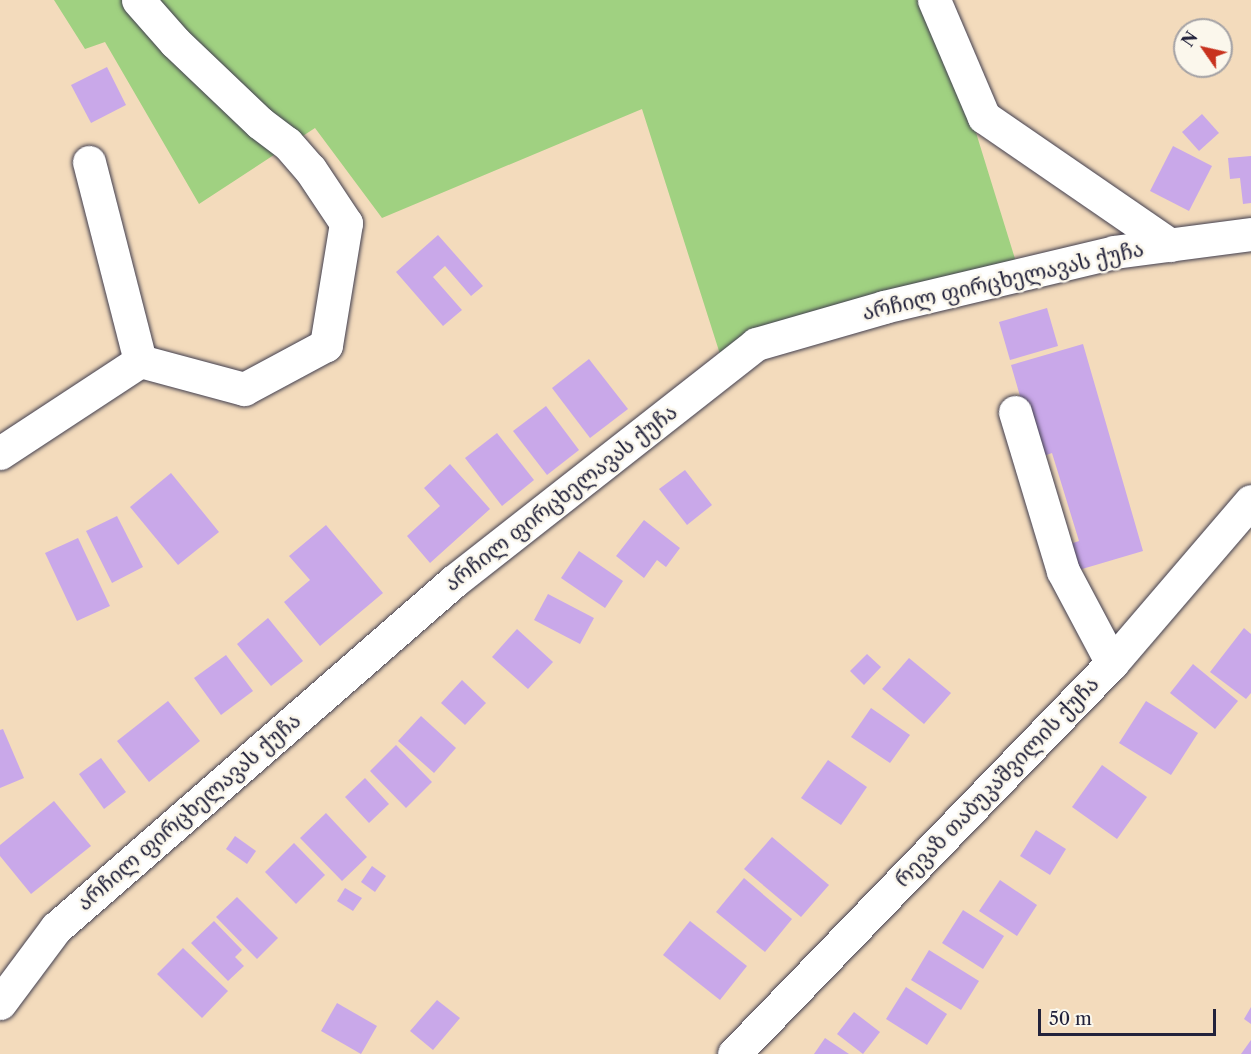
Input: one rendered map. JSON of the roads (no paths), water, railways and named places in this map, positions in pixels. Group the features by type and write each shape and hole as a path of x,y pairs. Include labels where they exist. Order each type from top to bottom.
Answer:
{"street":[{"path":"0,453 140,362 244,389 326,345 346,223 310,169 287,143 260,123 175,42 138,0"},
{"path":"934,0 984,117 1170,245"},
{"path":"89,162 140,362"},
{"name":"არჩილ ფირცხელავას ქუჩა","path":"0,1003 56,928 454,581 756,344 884,307 1091,257 1251,234"},
{"path":"1015,412 1063,571 1112,663"},
{"name":"რევაზ თაბუკაშვილის ქუჩა","path":"734,1054 1112,663 1251,501"}]}
